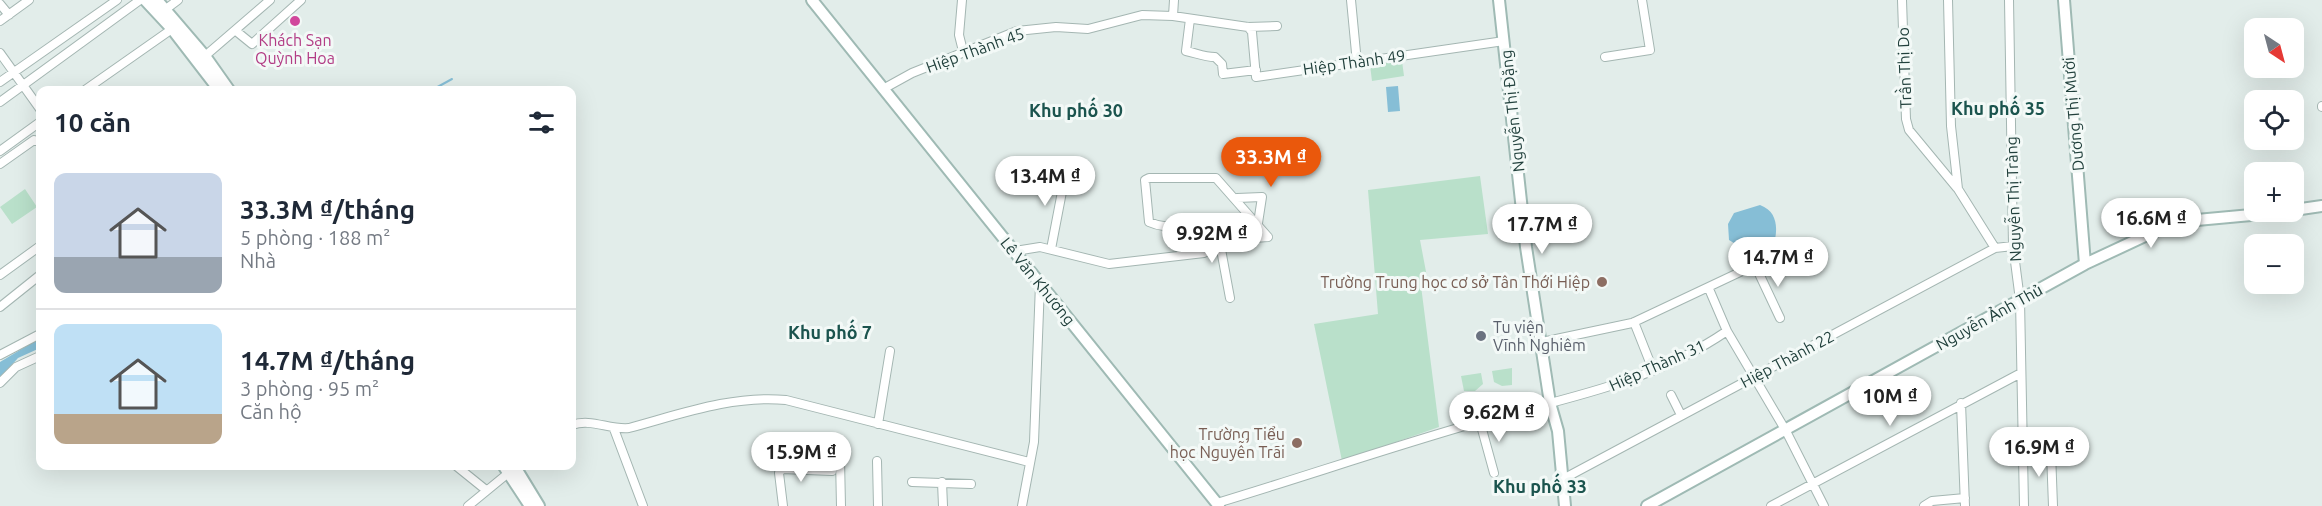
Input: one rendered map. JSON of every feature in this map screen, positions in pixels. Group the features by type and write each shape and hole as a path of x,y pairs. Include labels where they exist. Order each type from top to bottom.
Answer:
{"main road":[{"path":"145,0 172,29 216,86"},
{"path":"158,0 205,56 226,86"},
{"name":"Lê Văn Khương","path":"812,0 1218,504"},
{"name":"Nguyễn Thị Đặng","path":"1499,0 1526,247 1550,403 1558,431 1565,506"},
{"name":"Dương Thị Mười","path":"2064,0 2085,264"},
{"path":"2304,209 2322,206"},
{"name":"Nguyễn Ảnh Thủ","path":"1647,506 2085,264 2175,222 2244,216"},
{"path":"513,470 530,506"},
{"path":"514,470 539,506"}],"street":[{"path":"0,21 29,0"},
{"path":"0,82 117,0"},
{"path":"0,102 140,0"},
{"path":"166,9 178,0"},
{"path":"205,56 270,0"},
{"path":"236,31 252,44 301,0"},
{"path":"962,0 959,35 963,51"},
{"path":"1173,16 1174,0"},
{"path":"1352,0 1357,63"},
{"path":"1605,57 1650,50 1641,0"},
{"name":"Trần Thị Do","path":"1902,0 1906,118 1914,135 1958,189 1995,248"},
{"path":"1948,0 1951,126 1958,189"},
{"name":"Nguyễn Thị Tràng","path":"2009,0 2013,246 2020,300 2024,506"},
{"path":"0,4 9,15"},
{"name":"Hiệp Thành 45","path":"883,89 912,73 1017,31 1056,27 1088,29 1142,15 1173,16 1248,27 1277,26"},
{"path":"1190,19 1186,51 1197,52 1203,57 1215,57 1222,64 1223,74 1256,70 1252,32 1248,27"},
{"path":"91,86 172,29"},
{"name":"Hiệp Thành 49","path":"1256,70 1256,77 1504,40"},
{"path":"0,53 36,103"},
{"path":"0,151 36,125"},
{"path":"0,164 36,141"},
{"path":"1051,249 1066,171"},
{"path":"1015,251 1029,247 1051,249 1109,264 1210,251 1227,240 1268,237 1237,198 1216,178 1149,178 1145,180 1149,222 1190,225 1200,233 1210,251"},
{"path":"1237,198 1262,196 1258,223"},
{"path":"1220,244 1230,298"},
{"name":"Hiệp Thành 22","path":"1563,479 1995,248 2013,246"},
{"path":"0,274 36,249"},
{"path":"1542,342 1634,322 1709,289 1755,265 1780,318"},
{"path":"0,307 36,278"},
{"path":"1022,506 1034,442 1040,284"},
{"path":"1709,289 1727,331 1786,430 1824,506"},
{"path":"1634,322 1653,370"},
{"name":"Hiệp Thành 31","path":"1218,504 1480,422 1624,383 1727,331"},
{"path":"0,355 36,336"},
{"path":"878,423 891,351"},
{"path":"0,383 16,367 36,358"},
{"path":"1771,506 2020,373"},
{"path":"1671,395 1681,415"},
{"path":"576,423 582,421 614,429 629,428 729,401 762,398 786,400 1029,462"},
{"path":"1924,506 1932,501 1965,502 1961,403"},
{"path":"1480,422 1494,473"},
{"path":"614,429 643,506"},
{"path":"2023,454 2051,452 2053,506"},
{"path":"840,459 841,506"},
{"path":"877,461 878,506"},
{"path":"783,506 779,473 782,469 832,471"},
{"path":"461,470 486,490"},
{"path":"468,506 509,470"},
{"path":"912,482 971,484"},
{"path":"942,482 943,506"}],"green space":[{"path":"1402,61 1404,76 1372,81 1370,65"},
{"path":"1480,176 1488,234 1420,240 1427,277 1420,278 1439,427 1342,461 1314,324 1378,314 1368,190"},
{"path":"25,189 36,206 12,224 0,207"},
{"path":"1512,368 1512,385 1502,386 1494,382 1492,371"},
{"path":"1481,373 1483,384 1475,391 1464,391 1461,376"}],"water":[{"path":"1398,86 1400,111 1388,112 1386,87"},
{"path":"1760,205 1771,212 1774,217 1776,235 1773,247 1750,250 1729,240 1728,224 1734,213"},
{"path":"36,340 36,350 18,358 0,378 0,362"}],"waterway":[{"path":"439,86 452,79"}],"place":[{"name":"Khách Sạn Quỳnh Hoa","path":"295,21"},
{"name":"Trường Trung học cơ sở Tân Thới Hiệp","path":"1602,282"},
{"name":"Tu viện Vĩnh Nghiêm","path":"1481,336"},
{"name":"Trường Tiểu học Nguyễn Trãi","path":"1297,443"}],"district":[{"name":"Khu phố 35","path":"1998,108"},
{"name":"Khu phố 30","path":"1076,110"},
{"name":"Khu phố 7","path":"830,332"},
{"name":"Khu phố 33","path":"1540,486"}]}
